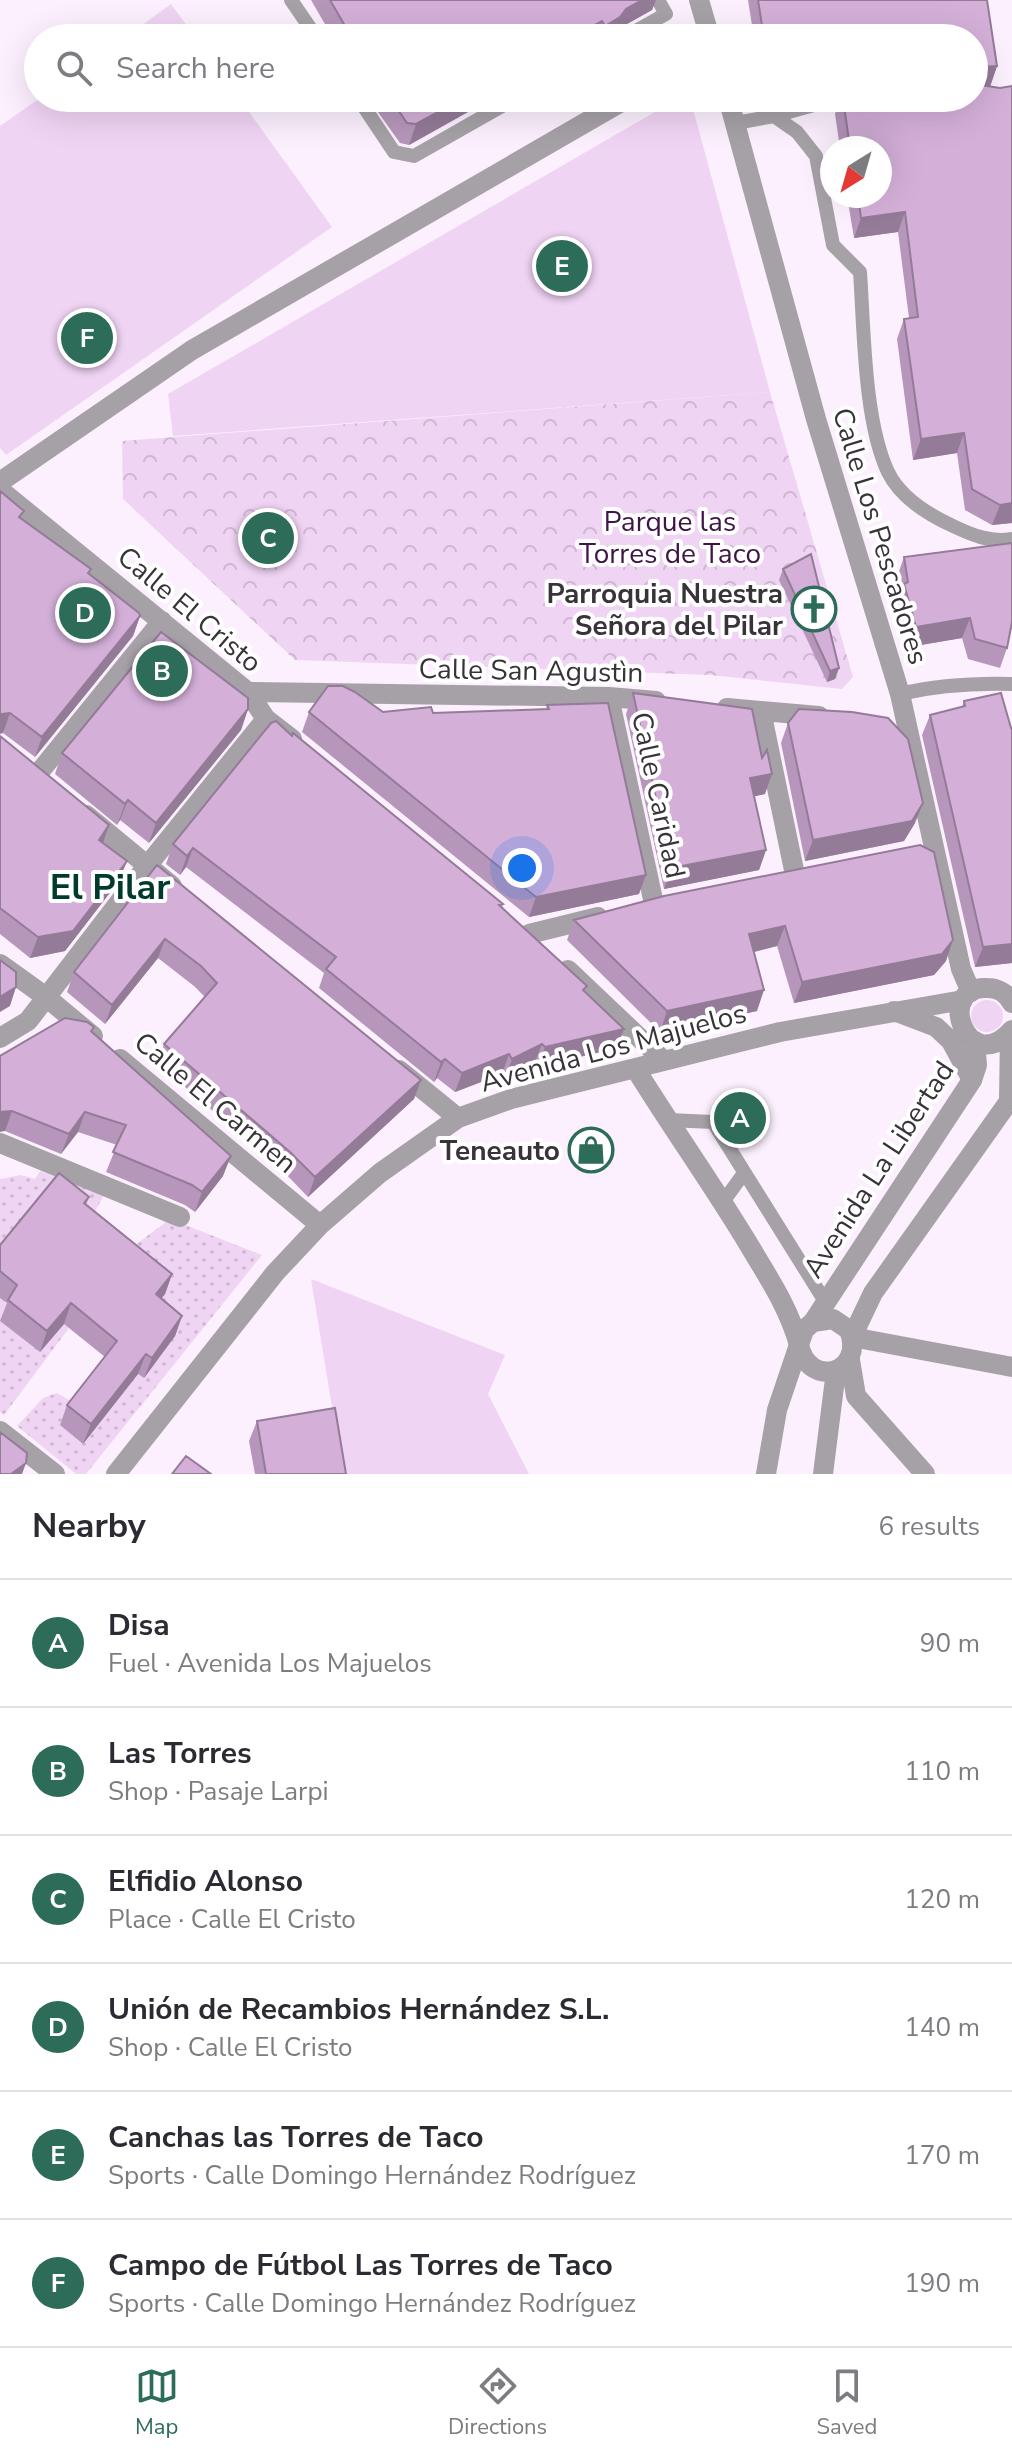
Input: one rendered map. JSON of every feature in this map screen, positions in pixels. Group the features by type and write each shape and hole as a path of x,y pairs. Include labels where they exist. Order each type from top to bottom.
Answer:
{"street":[{"path":"699,0 706,24"},
{"path":"0,482 192,350 604,112"},
{"name":"Calle Los Pescadores","path":"732,112 816,419 900,694 899,724 927,850 967,996"},
{"name":"Calle El Cristo","path":"0,490 248,692 266,719 302,748"},
{"path":"37,775 162,621"},
{"name":"Calle San Agustìn","path":"248,692 609,697 670,703"},
{"name":"Calle Caridad","path":"609,697 654,904"},
{"path":"700,705 834,718"},
{"path":"761,711 796,875"},
{"path":"0,1038 28,1021 147,866 266,719"},
{"path":"73,805 193,903"},
{"path":"613,914 524,929 664,1061"},
{"name":"Calle El Carmen","path":"0,964 46,997 320,1225"},
{"name":"Avenida Los Majuelos","path":"116,1474 275,1273 320,1225 380,1173 458,1118 511,1099 780,1032 967,996 982,987 1004,988"},
{"path":"1004,988 1012,1003"},
{"path":"967,996 958,1013 964,1033 975,1041 987,1044 1000,1041 1011,1031"},
{"path":"894,1011 936,1027 951,1041 972,1080"},
{"name":"Avenida Los Majuelos","path":"894,1011 959,1021"},
{"path":"852,1337 873,1293 1011,1099 1011,1031"},
{"name":"Avenida La Libertad","path":"813,1322 972,1080 977,1065 975,1041"},
{"path":"384,1058 458,1118"},
{"path":"635,1068 723,1202 793,1322 801,1357 809,1366 824,1373 843,1365"},
{"path":"0,1143 180,1217"},
{"path":"766,1474 777,1410 804,1330 813,1322 833,1319 843,1323 852,1337 854,1348 843,1365 823,1474"},
{"path":"852,1337 1012,1367"},
{"path":"843,1365 856,1396 925,1474"},
{"path":"0,1431 55,1474"}],"lane":[{"path":"291,0 307,24"},
{"path":"648,24 666,14 658,0"},
{"path":"367,112 394,152 414,156 491,112"},
{"path":"736,123 789,112"},
{"path":"774,116 797,132 816,156 833,245 860,272 875,429 889,474 907,496 935,518 974,536 1000,541 1012,539"},
{"path":"900,694 938,685 1012,684"},
{"path":"668,1120 713,1122 826,1303"},
{"path":"723,1202 744,1173"}],"green space":[{"path":"171,4 186,24 143,24"},
{"path":"24,109 24,112 249,112 332,227 6,455 0,448 0,126"},
{"path":"655,112 694,112 770,392 173,436 168,394"},
{"name":"Parque las Torres de Taco","path":"770,392 853,677 842,689 710,675 295,660 123,499 122,441"},
{"path":"987,1000 998,1005 1003,1016 998,1027 987,1032 976,1027 971,1016 976,1005"},
{"path":"40,1171 104,1195 85,1230 0,1256 0,1179 21,1175 35,1179"},
{"path":"170,1219 262,1255 86,1474 76,1474 17,1426 43,1398 57,1393 76,1404 83,1444 138,1374 144,1378 148,1314 165,1294 119,1257"},
{"path":"311,1279 505,1355 488,1394 529,1474 343,1474"},
{"path":"0,1298 10,1306 39,1351 64,1324 69,1328 4,1415 0,1412"}],"building":[{"path":"330,0 642,0 608,24 602,21 597,24 344,24"},
{"path":"758,0 987,0 997,66 988,67 988,24 762,24"},
{"path":"988,86 1012,86 1012,503 1000,505 972,489 964,433 921,439 904,319 918,317 905,212 861,218 860,208 892,208 892,136 848,136 845,112 988,112"},
{"path":"400,112 438,112 416,124 407,123"},
{"path":"0,491 24,511 19,517 91,569 88,573 140,616 42,737 10,713 0,716"},
{"path":"1012,543 1012,622 1007,648 975,639 970,618 916,627 904,584 908,582 904,557"},
{"path":"811,554 839,668 830,671 783,569"},
{"path":"161,632 248,698 248,709 156,823 128,800 125,804 62,753"},
{"path":"328,686 343,686 383,712 431,707 433,713 549,709 547,705 608,703 646,875 536,897 309,712"},
{"path":"633,693 752,709 762,758 767,750 772,774 750,778 766,850 671,868"},
{"path":"1001,693 1012,728 1012,944 983,947 930,715 965,706 964,701"},
{"path":"799,709 888,718 908,739 923,803 912,821 813,840 788,723"},
{"path":"276,721 503,904 499,905 587,986 583,990 624,1029 545,1047 542,1044 512,1059 509,1054 462,1073 445,1059 441,1062 326,969 336,957 193,848 187,856 173,844 271,723"},
{"path":"0,736 109,825 99,840 127,861 73,931 38,937 0,908"},
{"path":"920,845 934,852 953,940 942,954 802,982 785,926 749,934 764,990 667,1011 574,920 664,896"},
{"path":"157,865 421,1080 315,1177 164,1044 217,983 201,966 165,939 112,1005 74,972"},
{"path":"0,960 16,972 16,987 0,997"},
{"path":"65,1018 87,1022 94,1027 91,1031 231,1156 202,1192 113,1152 126,1125 85,1112 69,1134 12,1111 0,1112 0,1056"},
{"path":"59,1173 89,1197 84,1203 172,1274 156,1294 182,1316 152,1358 146,1354 91,1424 67,1405 117,1341 71,1303 47,1331 8,1300 17,1285 0,1271 0,1245"},
{"path":"335,1408 346,1474 266,1474 257,1421"},
{"path":"0,1432 27,1453 26,1463 11,1474 0,1474"},
{"path":"186,1456 211,1474 172,1474"}],"place":[{"name":"Canchas las Torres de Taco","path":"562,266"},
{"name":"Campo de Fútbol Las Torres de Taco","path":"87,338"},
{"name":"Elfidio Alonso","path":"268,538"},
{"name":"Parroquia Nuestra Señora del Pilar","path":"814,609"},
{"name":"Unión de Recambios Hernández S.L.","path":"85,613"},
{"name":"Las Torres","path":"162,671"},
{"name":"Disa","path":"740,1118"},
{"name":"Teneauto","path":"591,1150"}],"district":[{"name":"El Pilar","path":"110,886"}]}
